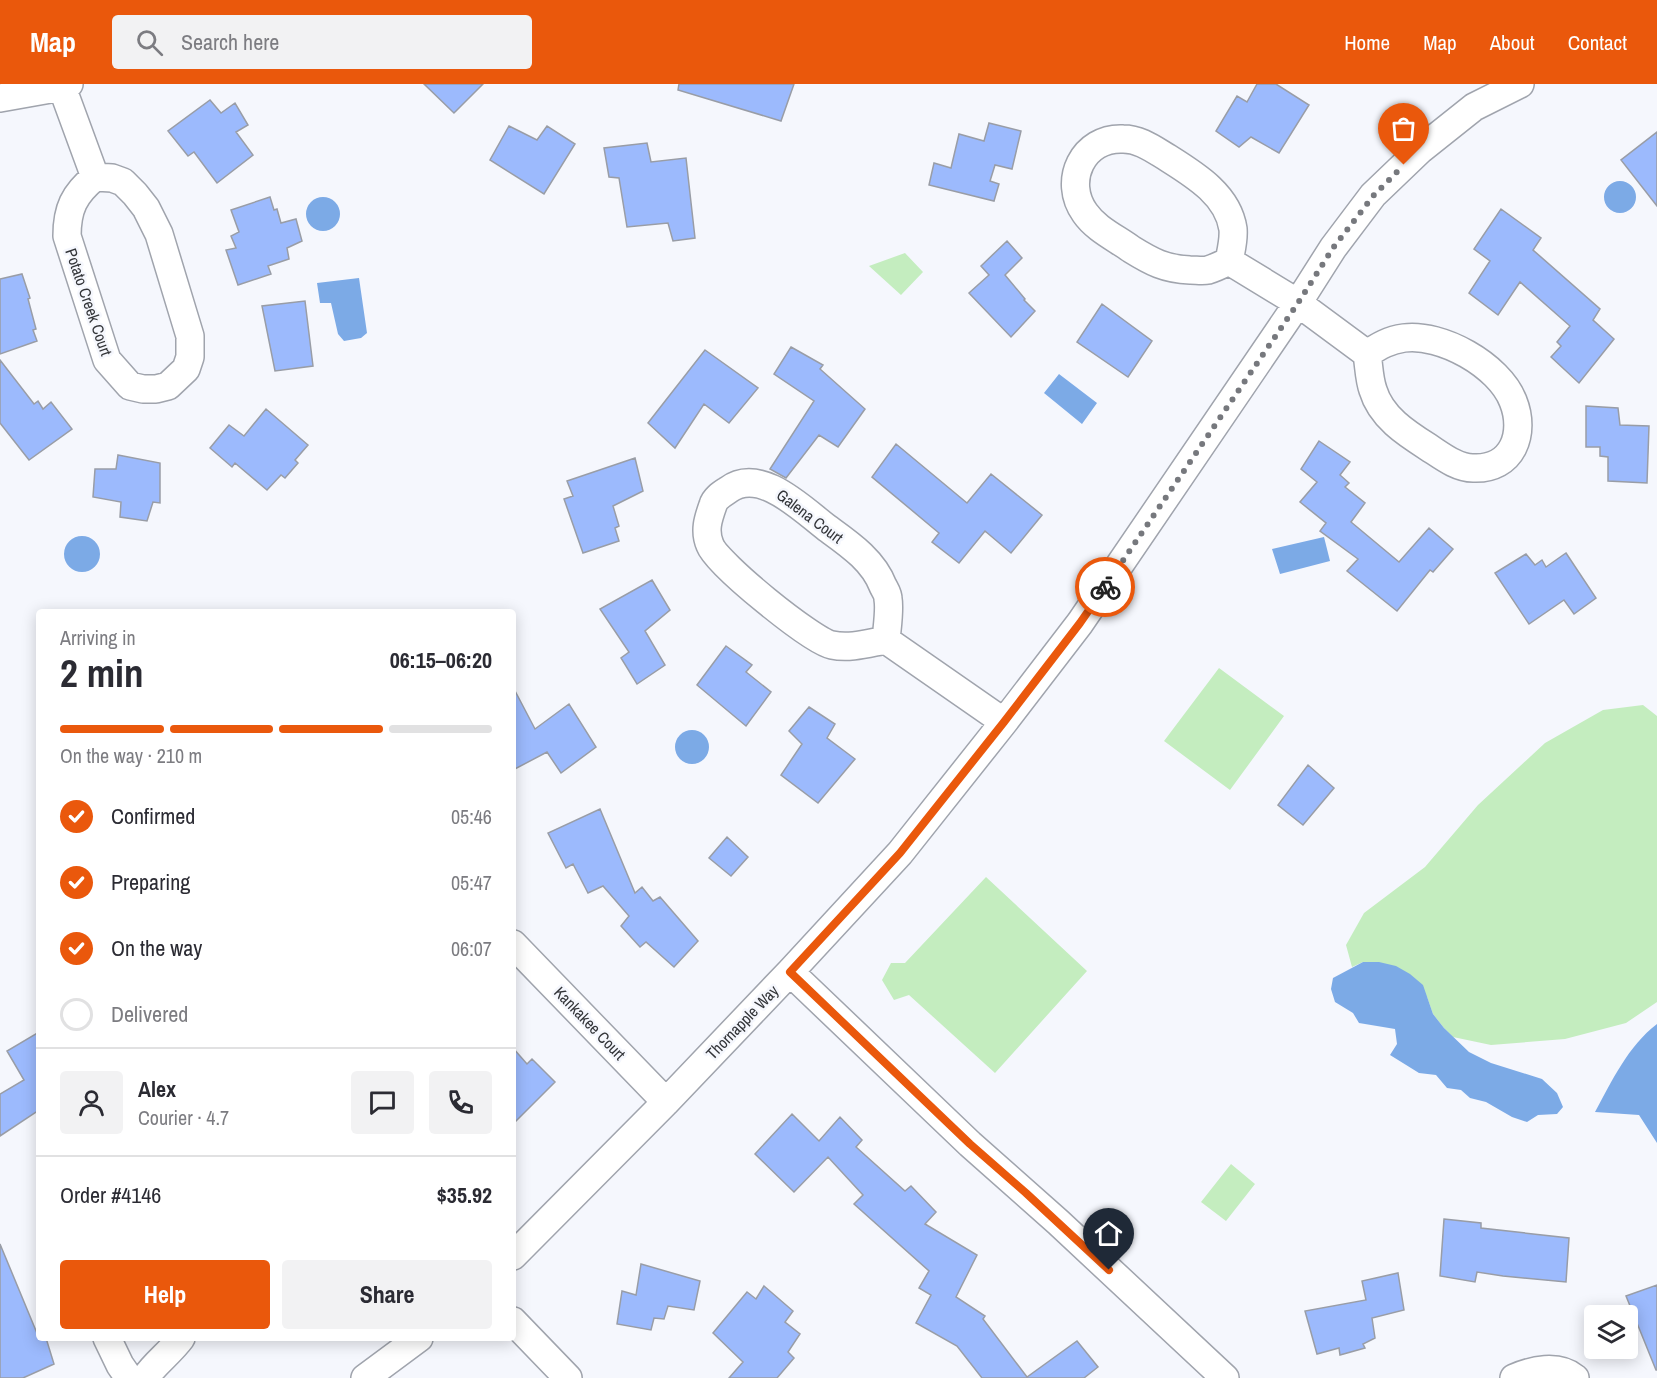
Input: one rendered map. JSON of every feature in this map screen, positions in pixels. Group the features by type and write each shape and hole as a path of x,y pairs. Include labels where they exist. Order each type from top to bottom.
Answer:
{"street":[{"name":"Thornapple Way","path":"516,1253 790,972 900,853 1080,623 1333,248 1374,195 1420,150 1474,107 1520,84"},
{"path":"0,98 65,86 95,177"},
{"path":"1121,138 1139,140 1200,179 1224,204 1233,229 1229,261 1208,270 1160,266 1106,234 1084,213 1078,197 1076,184 1078,166 1086,152 1102,142 1121,138"},
{"name":"Potato Creek Court","path":"95,177 112,178 123,182 146,208 159,234 190,336 190,357 186,369 168,386 149,389 130,386 108,360 67,236 67,219 77,194 95,177"},
{"path":"1229,261 1298,303 1367,354 1372,389 1380,407 1392,422 1420,442 1455,464 1474,468 1499,462 1509,455 1516,444 1518,434 1518,422 1512,399 1496,376 1475,359 1440,342 1421,338 1405,338 1383,343 1367,354"},
{"name":"Galena Court","path":"747,482 763,484 777,490 837,535 871,563 881,580 888,598 886,640 847,647 830,645 817,639 766,601 717,558 710,546 706,532 707,520 715,500 731,487 747,482"},
{"path":"886,640 1004,722"},
{"name":"Kankakee Court","path":"516,947 666,1101"},
{"path":"790,972 970,1144 1050,1214 1225,1378"},
{"path":"516,1324 568,1378"},
{"path":"108,1341 129,1378"},
{"path":"145,1378 152,1367 179,1341"},
{"path":"365,1378 414,1341"},
{"path":"1514,1378 1536,1370 1554,1370 1575,1378"}],"green space":[{"path":"905,253 923,272 901,295 869,266"},
{"path":"1219,668 1284,716 1230,790 1164,741"},
{"path":"1643,705 1657,716 1657,1002 1626,1023 1565,1039 1491,1045 1453,1037 1433,1014 1427,997 1363,962 1352,967 1346,945 1364,913 1425,867 1478,805 1545,743 1603,710"},
{"path":"986,877 1087,971 995,1073 909,995 894,1000 882,980 891,963 905,963"},
{"path":"1231,1164 1255,1184 1226,1221 1201,1202"}],"water":[{"path":"1620,181 1631,186 1636,197 1631,208 1620,213 1609,208 1604,197 1609,186"},
{"path":"323,197 335,202 340,214 335,226 323,231 311,226 306,214 311,202"},
{"path":"359,278 367,333 361,338 344,341 338,334 331,303 320,303 317,283"},
{"path":"1059,374 1097,403 1082,424 1044,393"},
{"path":"82,536 95,541 100,554 95,567 82,572 69,567 64,554 69,541"},
{"path":"1324,537 1330,561 1280,574 1272,549"},
{"path":"692,730 704,735 709,747 704,759 692,764 680,759 675,747 680,735"},
{"path":"1363,962 1379,962 1396,966 1410,974 1423,985 1433,1014 1469,1052 1491,1063 1542,1079 1557,1093 1563,1107 1557,1114 1538,1115 1527,1122 1512,1117 1486,1102 1470,1098 1461,1090 1447,1088 1436,1075 1419,1073 1390,1055 1397,1044 1395,1029 1359,1023 1353,1013 1335,1002 1331,989 1333,978"},
{"path":"1657,1024 1657,1143 1639,1115 1595,1112 1629,1053"}],"building":[{"path":"424,84 483,84 454,113"},
{"path":"679,84 794,84 781,121 678,90"},
{"path":"1257,84 1276,84 1309,105 1279,153 1251,137 1239,147 1216,131 1237,96 1247,102"},
{"path":"210,100 221,113 235,103 248,125 236,132 253,155 217,183 194,152 188,156 168,131"},
{"path":"989,123 1021,131 1012,169 995,165 990,181 999,184 994,201 929,185 934,163 951,168 959,134 984,141"},
{"path":"509,126 537,140 547,126 575,144 544,194 490,160"},
{"path":"1657,132 1657,206 1621,160"},
{"path":"647,143 651,162 686,158 695,238 673,241 668,223 627,227 619,178 609,177 604,148"},
{"path":"270,197 281,223 296,219 302,241 287,248 289,259 268,266 271,274 238,285 226,250 236,248 231,236 239,232 231,210"},
{"path":"1501,209 1541,238 1533,250 1600,309 1593,320 1614,339 1579,383 1551,357 1561,346 1557,342 1570,326 1520,282 1498,315 1469,293 1490,261 1474,249"},
{"path":"1007,241 1022,258 1005,275 1035,311 1011,337 969,293 989,275 981,266"},
{"path":"22,274 30,298 28,299 36,329 33,330 37,341 0,354 0,279"},
{"path":"305,301 313,366 275,371 262,306"},
{"path":"1102,304 1152,341 1128,377 1077,342"},
{"path":"791,347 823,365 820,369 865,409 838,447 819,435 786,478 770,469 814,401 774,374"},
{"path":"705,350 758,388 729,423 704,404 675,448 648,423"},
{"path":"0,360 34,404 38,401 43,409 51,402 72,429 29,460 0,423"},
{"path":"1586,406 1618,408 1620,425 1649,426 1647,483 1608,481 1608,457 1600,456 1600,447 1586,447"},
{"path":"266,409 308,445 295,460 298,463 285,478 281,475 267,490 235,463 232,467 210,448 229,425 244,436"},
{"path":"1319,441 1350,462 1340,475 1349,483 1345,487 1365,503 1351,522 1399,562 1429,528 1453,549 1433,572 1430,570 1397,611 1347,571 1358,559 1320,531 1326,523 1300,502 1317,482 1301,469"},
{"path":"896,444 967,503 991,474 1042,515 1011,553 985,531 959,563 932,542 939,533 872,477"},
{"path":"118,455 160,463 160,503 153,502 147,521 120,517 121,502 93,497 95,469 116,469"},
{"path":"635,458 643,491 613,506 619,526 615,528 619,541 583,553 564,499 573,496 567,481"},
{"path":"1566,553 1596,598 1574,614 1564,600 1529,624 1495,573 1526,554 1535,565 1542,560 1546,567"},
{"path":"652,580 670,610 645,631 665,665 637,684 621,658 629,652 600,609"},
{"path":"726,646 752,665 746,672 771,692 746,726 697,685"},
{"path":"516,693 535,729 569,704 596,747 561,773 547,752 516,768"},
{"path":"809,707 835,724 827,738 855,759 818,803 781,775 802,744 789,731"},
{"path":"1308,765 1334,788 1303,825 1278,805"},
{"path":"600,809 635,893 642,887 653,901 660,897 698,941 674,967 646,942 640,947 621,926 629,916 603,886 588,893 573,864 566,868 548,833"},
{"path":"727,837 748,857 731,876 709,858"},
{"path":"36,1034 36,1112 0,1136 0,1094 24,1080 7,1051"},
{"path":"516,1051 527,1064 532,1059 555,1082 516,1121"},
{"path":"792,1114 819,1141 840,1117 862,1140 856,1147 905,1191 911,1186 936,1212 925,1224 977,1255 956,1297 985,1316 983,1319 1027,1377 1077,1341 1098,1367 1084,1378 982,1378 957,1346 916,1323 931,1295 919,1288 929,1271 854,1204 863,1195 828,1157 794,1192 755,1154"},
{"path":"1444,1219 1481,1223 1481,1228 1569,1238 1566,1282 1477,1272 1475,1282 1440,1276"},
{"path":"0,1244 36,1331 36,1341 47,1341 54,1364 23,1378 0,1378"},
{"path":"641,1264 700,1281 694,1310 668,1306 664,1319 654,1318 651,1330 617,1324 622,1291 636,1295"},
{"path":"1398,1273 1404,1310 1372,1318 1375,1338 1363,1344 1365,1348 1340,1355 1339,1348 1317,1354 1305,1311 1366,1300 1362,1281"},
{"path":"1657,1285 1657,1370 1638,1326 1638,1305 1630,1305 1626,1296"},
{"path":"764,1286 793,1311 785,1322 800,1334 788,1352 794,1358 777,1378 729,1378 743,1362 713,1333 747,1292 756,1299"}],"way so far":[{"path":"1105,587 1333,248 1374,195 1404,165"}],"route":[{"path":"1105,587 1004,722 900,853 790,972 970,1144 1109,1270"}]}
